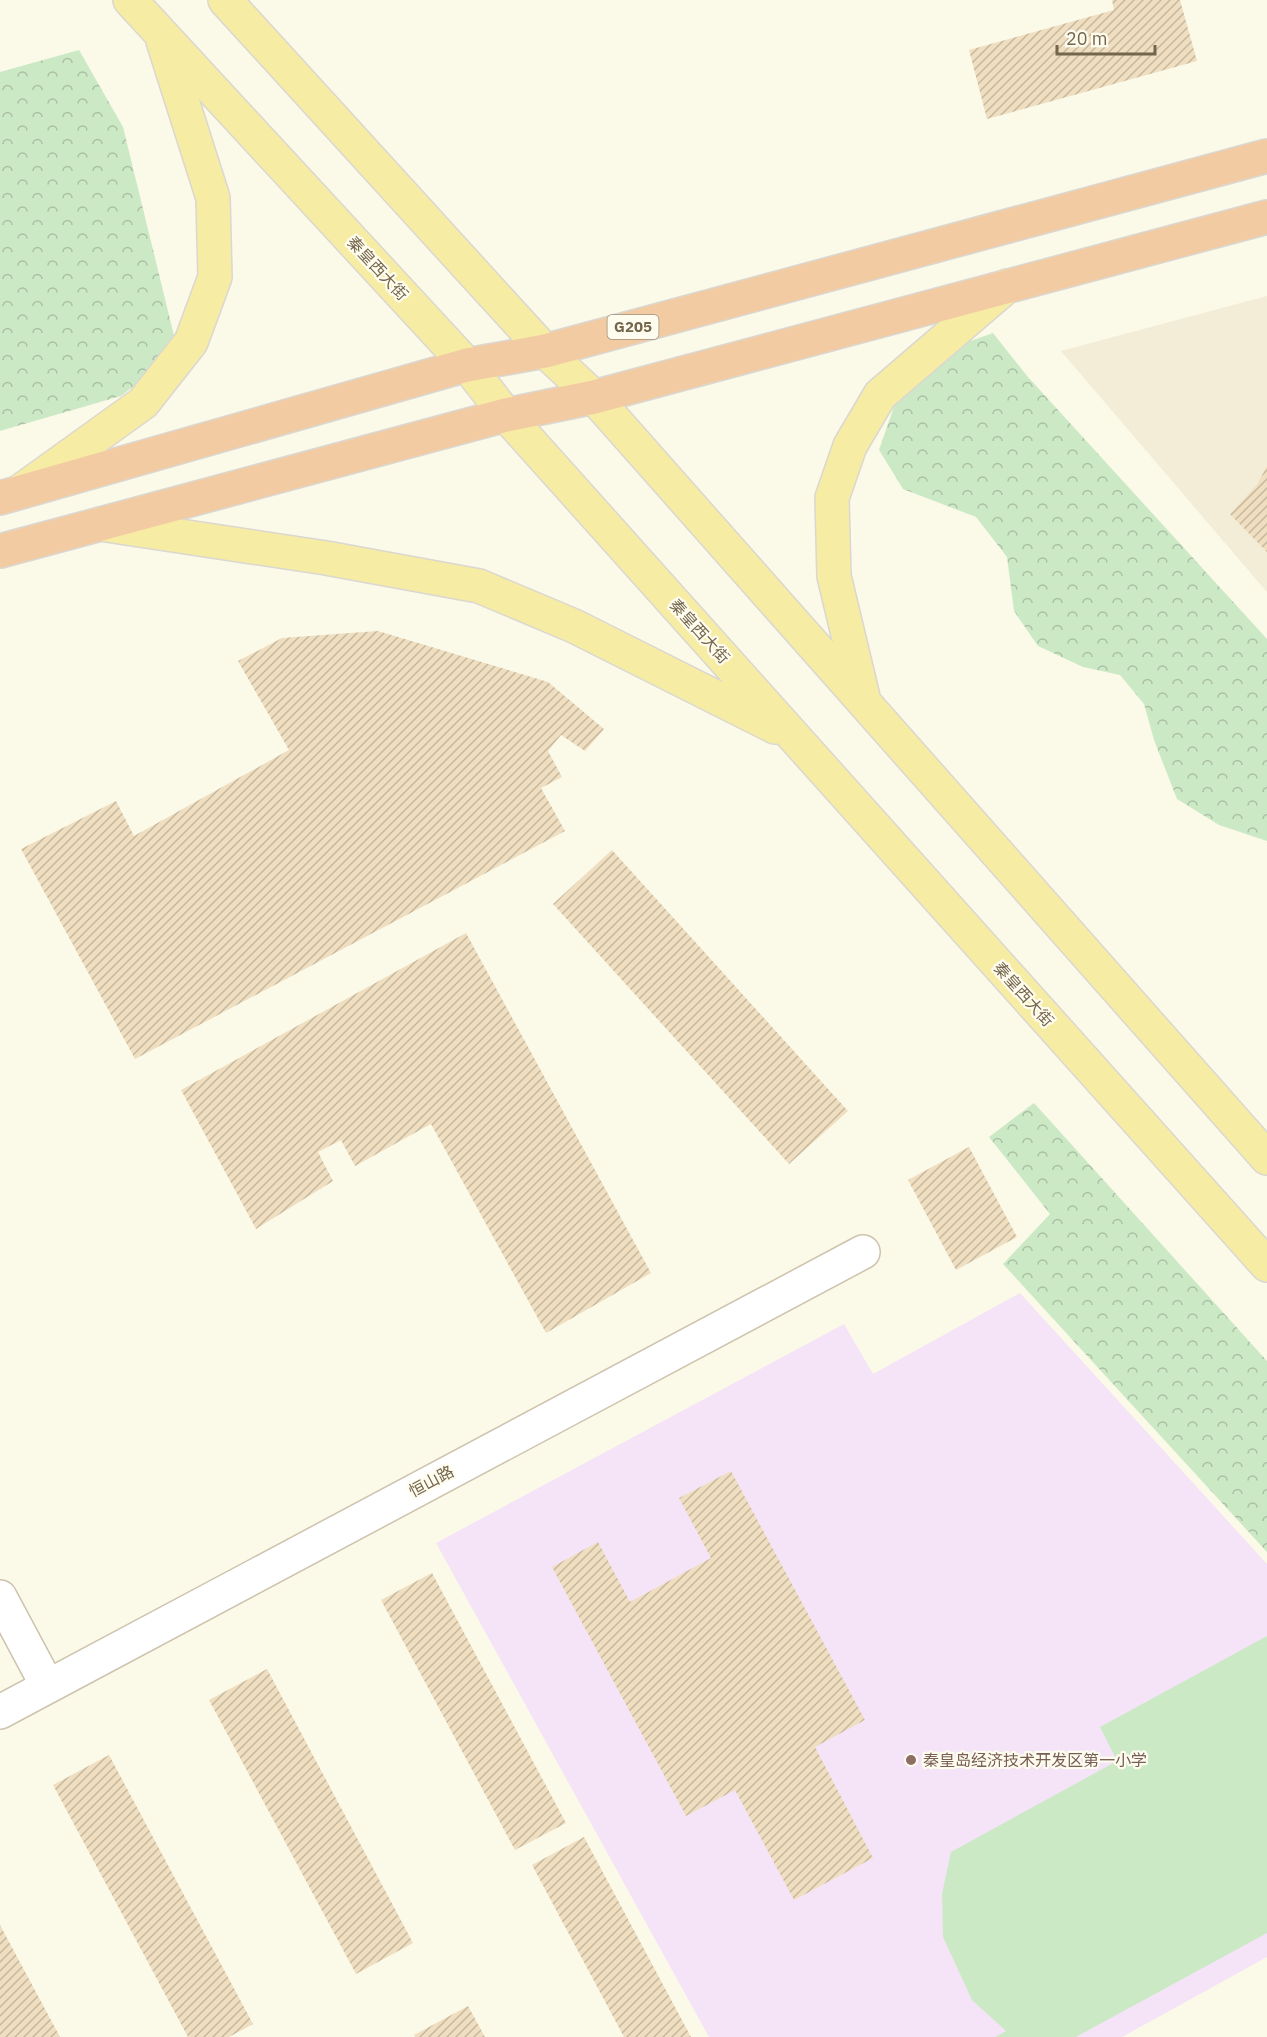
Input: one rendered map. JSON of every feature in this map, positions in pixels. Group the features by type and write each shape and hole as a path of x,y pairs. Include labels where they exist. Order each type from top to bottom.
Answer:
{"highway":[{"name":"G205","path":"9,496 467,365 545,351 1267,156"},
{"path":"0,551 506,415 594,397 1267,217"}],"main road":[{"name":"秦皇西大街","path":"130,0 467,365 506,415 1267,1265"},
{"path":"225,0 545,351 594,397 1267,1158"},
{"path":"9,496 143,403 191,342 215,277 213,198 159,31"},
{"path":"864,702 834,576 832,498 850,446 880,395 1007,286"},
{"path":"100,524 326,558 478,586 574,626 793,735"}],"street":[{"name":"恒山路","path":"0,1712 862,1252"},
{"path":"0,1598 47,1685"}],"shaded area":[{"path":"1267,296 1267,592 1061,351"},
{"name":"秦皇岛经济技术开发区第一小学","path":"1020,1293 1267,1564 1267,1957 1122,2037 709,2037 436,1543 844,1324 873,1374"}],"green space":[{"path":"79,50 123,127 178,352 121,396 0,431 0,72"},
{"path":"993,333 1028,377 1267,639 1267,841 1219,825 1177,799 1154,740 1144,704 1120,675 1083,667 1038,646 1014,611 1007,557 976,517 903,489 879,450 909,363"},
{"path":"1034,1103 1267,1361 1267,1552 1003,1264 1050,1214 989,1137"},
{"path":"1267,1636 1267,1933 1076,2037 995,2037 1006,2031 972,2000 943,1937 942,1894 951,1852 1117,1761 1100,1727"}],"building":[{"path":"1112,0 1180,0 1197,61 987,119 969,50 1114,10"},
{"path":"1267,466 1267,552 1230,514 1257,485"},
{"path":"378,631 548,682 604,729 585,751 561,735 548,751 562,777 541,788 565,831 135,1059 21,849 116,801 134,836 289,750 238,661 282,638"},
{"path":"612,850 848,1111 789,1164 553,904"},
{"path":"466,933 651,1273 546,1333 431,1124 355,1166 341,1140 318,1152 333,1181 256,1229 181,1090"},
{"path":"969,1147 1017,1237 956,1270 908,1180"},
{"path":"731,1471 865,1720 815,1747 873,1858 794,1900 735,1790 686,1816 552,1567 598,1542 630,1602 711,1558 679,1498"},
{"path":"432,1573 566,1823 515,1850 381,1600"},
{"path":"267,1669 413,1943 356,1974 209,1700"},
{"path":"109,1755 253,2024 229,2037 188,2037 53,1785"},
{"path":"584,1837 691,2037 624,2037 532,1865"},
{"path":"0,1925 60,2037 0,2037"},
{"path":"468,2006 485,2037 415,2037 414,2035"}],"place":[{"name":"秦皇岛经济技术开发区第一小学","path":"911,1760"}]}
